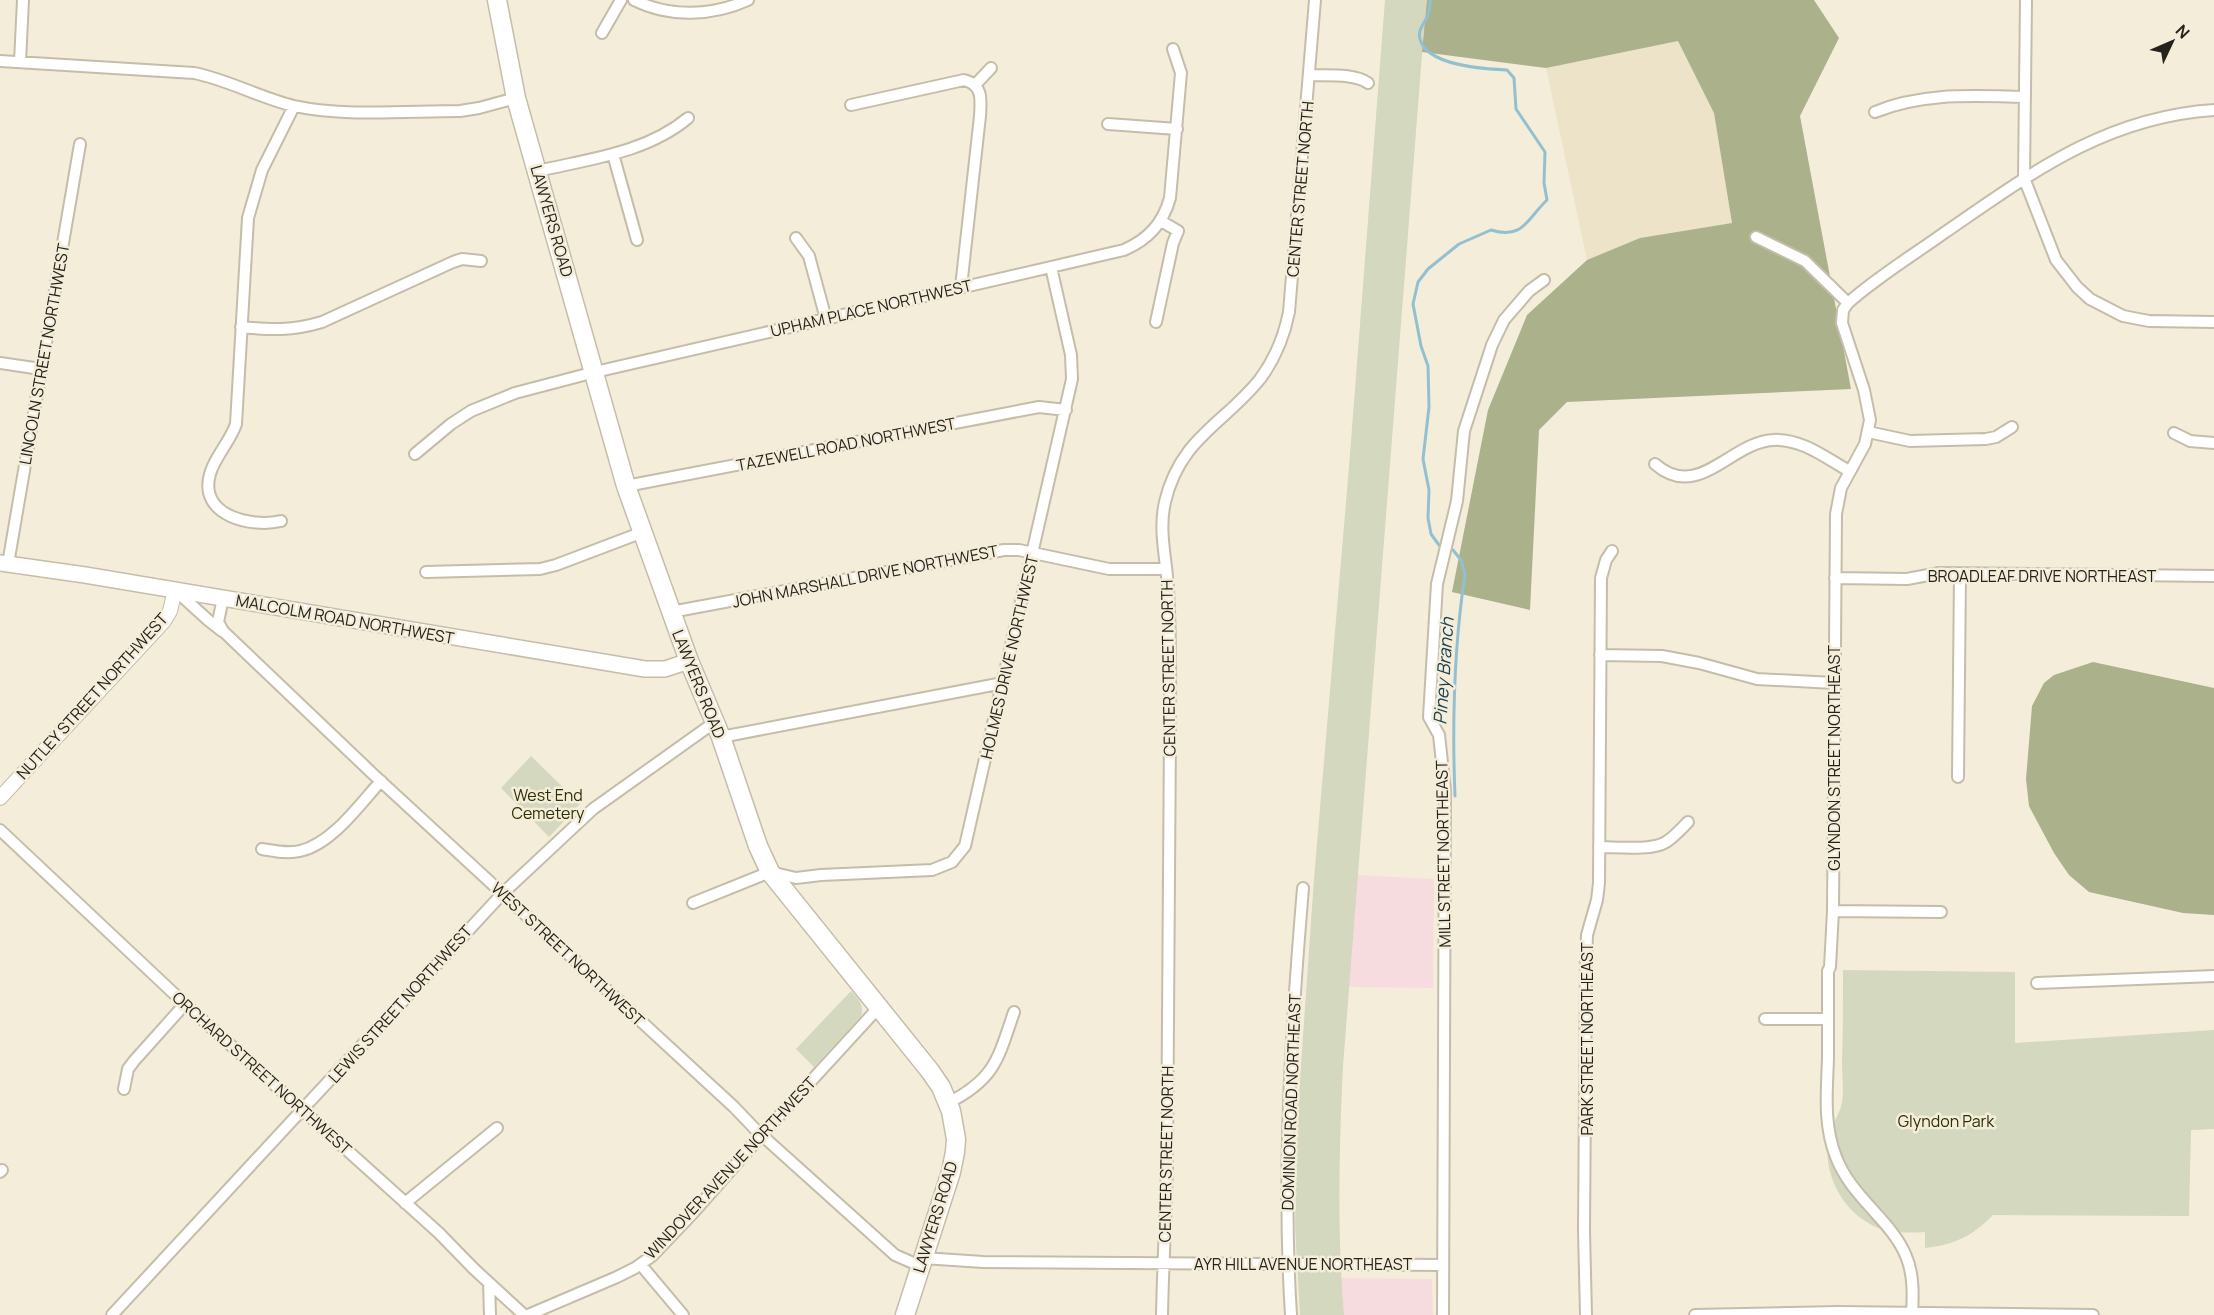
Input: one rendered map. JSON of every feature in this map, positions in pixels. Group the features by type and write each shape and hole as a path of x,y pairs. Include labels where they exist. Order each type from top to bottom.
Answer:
{"main road":[{"name":"LAWYERS ROAD","path":"497,0 516,98 626,486 689,662 718,730 758,846 770,872 930,1071 948,1103 955,1126 955,1152 951,1172 905,1315"},
{"name":"MALCOLM ROAD NORTHWEST","path":"4,563 645,669 665,669 689,662"}],"street":[{"path":"20,62 23,0"},
{"path":"602,33 621,0"},
{"path":"634,0 656,8 692,13 727,8 748,0"},
{"name":"CENTER STREET NORTH","path":"1162,1315 1167,1152 1170,769 1168,588 1162,544 1162,522 1171,483 1179,465 1202,435 1259,380 1278,349 1285,330 1289,312 1315,0"},
{"path":"2025,0 2024,178 2056,260 2076,287 2104,308 2133,319 2149,321 2214,321"},
{"name":"UPHAM PLACE NORTHWEST","path":"415,454 451,424 492,401 514,393 595,372 1124,250 1145,238 1161,221 1170,198 1181,73 1173,49"},
{"path":"0,61 194,73 210,76 294,106 335,111 460,111 516,98"},
{"path":"975,85 991,68"},
{"path":"1310,75 1350,77 1368,82"},
{"path":"850,105 957,81 964,80 975,85 981,97 980,116 961,287"},
{"path":"1875,112 1902,102 1922,98 2025,97"},
{"path":"281,521 261,524 229,516 218,508 209,492 210,474 231,439 236,424 246,241 250,210 262,170 294,106"},
{"path":"1756,237 1805,261 1848,303 2024,178 2063,154 2118,130 2176,115 2214,110"},
{"path":"538,171 613,154 652,141 666,135 688,118"},
{"path":"1108,124 1177,129"},
{"name":"LINCOLN STREET NORTHWEST","path":"4,563 80,144"},
{"path":"613,154 637,240"},
{"path":"1156,322 1173,243 1178,231 1161,221"},
{"path":"796,238 809,256 826,318"},
{"path":"241,327 278,330 322,322 453,262 462,259 481,261"},
{"name":"HOLMES DRIVE NORTHWEST","path":"770,872 796,878 821,874 932,870 952,862 965,846 1072,380 1072,363 1051,267"},
{"name":"MILL STREET NORTHEAST","path":"1443,1315 1445,790 1439,735 1429,717 1437,584 1457,501 1464,431 1492,345 1504,320 1529,291 1544,280"},
{"name":"GLYNDON STREET NORTHEAST","path":"1848,303 1843,310 1842,323 1867,399 1870,420 1865,444 1849,471 1837,504 1833,911 1828,971 1826,1110 1830,1140 1843,1173 1853,1189 1906,1254 1912,1279 1912,1315"},
{"path":"0,363 41,369"},
{"name":"TAZEWELL ROAD NORTHWEST","path":"626,486 1039,407 1066,410"},
{"path":"1868,432 1910,441 1986,439 1996,437 2012,427"},
{"path":"2174,433 2190,441 2214,443"},
{"path":"1655,464 1667,473 1677,476 1700,474 1752,445 1774,439 1805,446 1849,471"},
{"path":"426,572 540,569 643,532"},
{"name":"JOHN MARSHALL DRIVE NORTHWEST","path":"671,612 996,550 1019,550 1109,569 1166,570"},
{"name":"PARK STREET NORTHEAST","path":"1586,1315 1585,996 1587,934 1597,900 1599,883 1601,579 1606,560 1612,551"},
{"name":"BROADLEAF DRIVE NORTHEAST","path":"1835,578 1906,579 1929,573 2214,576"},
{"path":"1958,777 1960,574"},
{"name":"WEST STREET NORTHWEST","path":"175,590 207,620 223,631 762,1135 895,1255 922,1262"},
{"name":"NUTLEY STREET NORTHWEST","path":"0,798 164,621 170,611 175,590"},
{"path":"223,598 219,622 223,631"},
{"path":"1600,655 1662,656 1699,663 1757,679 1834,683"},
{"path":"718,730 1004,683"},
{"name":"LEWIS STREET NORTHWEST","path":"112,1315 503,893 593,809 718,730"},
{"path":"262,849 291,852 313,847 334,832 381,781"},
{"path":"1599,847 1661,845 1688,822"},
{"name":"ORCHARD STREET NORTHWEST","path":"0,830 186,1004 526,1315"},
{"path":"693,903 770,872"},
{"name":"DOMINION ROAD NORTHEAST","path":"1291,1315 1287,1264 1287,1165 1296,971 1303,888"},
{"path":"1833,911 1941,912"},
{"path":"2037,983 2214,976"},
{"path":"124,1089 128,1069 134,1060 186,1004"},
{"name":"WINDOVER AVENUE NORTHWEST","path":"526,1315 641,1265 692,1214 879,1007"},
{"path":"948,1103 976,1088 992,1070 1014,1012"},
{"path":"1765,1018 1828,1019"},
{"path":"405,1203 497,1128"},
{"name":"AYR HILL AVENUE NORTHEAST","path":"922,1262 1443,1265"},
{"path":"641,1265 683,1315"},
{"path":"489,1283 490,1315"},
{"path":"1695,1315 1838,1312 1912,1315 2092,1315"}],"shaded area":[{"path":"1678,41 1714,112 1732,223 1640,238 1587,260 1546,68"},
{"path":"1357,875 1434,879 1433,988 1348,987"},
{"path":"1341,1278 1432,1279 1433,1315 1344,1315"}],"green space":[{"path":"1385,0 1814,0 1812,31 1424,29 1343,1066 1339,1190 1344,1315 1300,1315 1295,1226 1298,1108 1314,879"},
{"path":"1427,0 1814,0 1839,38 1800,116 1851,389 1567,402 1539,430 1530,610 1452,592 1488,410 1527,315 1587,260 1640,238 1732,223 1714,113 1678,41 1546,68 1422,52"},
{"path":"2093,662 2214,688 2214,915 2183,913 2089,892 2069,875 2054,853 2029,806 2026,779 2032,706 2044,683 2054,675"},
{"name":"West End Cemetery","path":"531,756 580,804 549,837 501,788"},
{"name":"Glyndon Park","path":"1843,970 2015,972 2015,1043 2214,1030 2214,1129 2191,1130 2189,1216 1993,1215 1978,1229 1954,1242 1925,1248 1925,1232 1884,1230 1859,1217 1840,1196 1829,1169 1827,1155 1829,1136 1843,1098"},
{"path":"851,991 861,1005 861,1016 814,1067 796,1049"}],"waterway":[{"name":"Piney Branch","path":"1430,0 1429,12 1420,32 1420,39 1425,48 1433,55 1458,64 1507,70 1514,78 1516,109 1545,152 1544,183 1547,200 1518,230 1510,232 1491,230 1459,244 1428,269 1418,282 1413,304 1421,346 1428,366 1429,407 1423,459 1429,490 1428,518 1431,534 1439,545"},
{"name":"Piney Branch","path":"1453,550 1461,560 1465,574 1458,629 1455,685 1455,796"}]}
